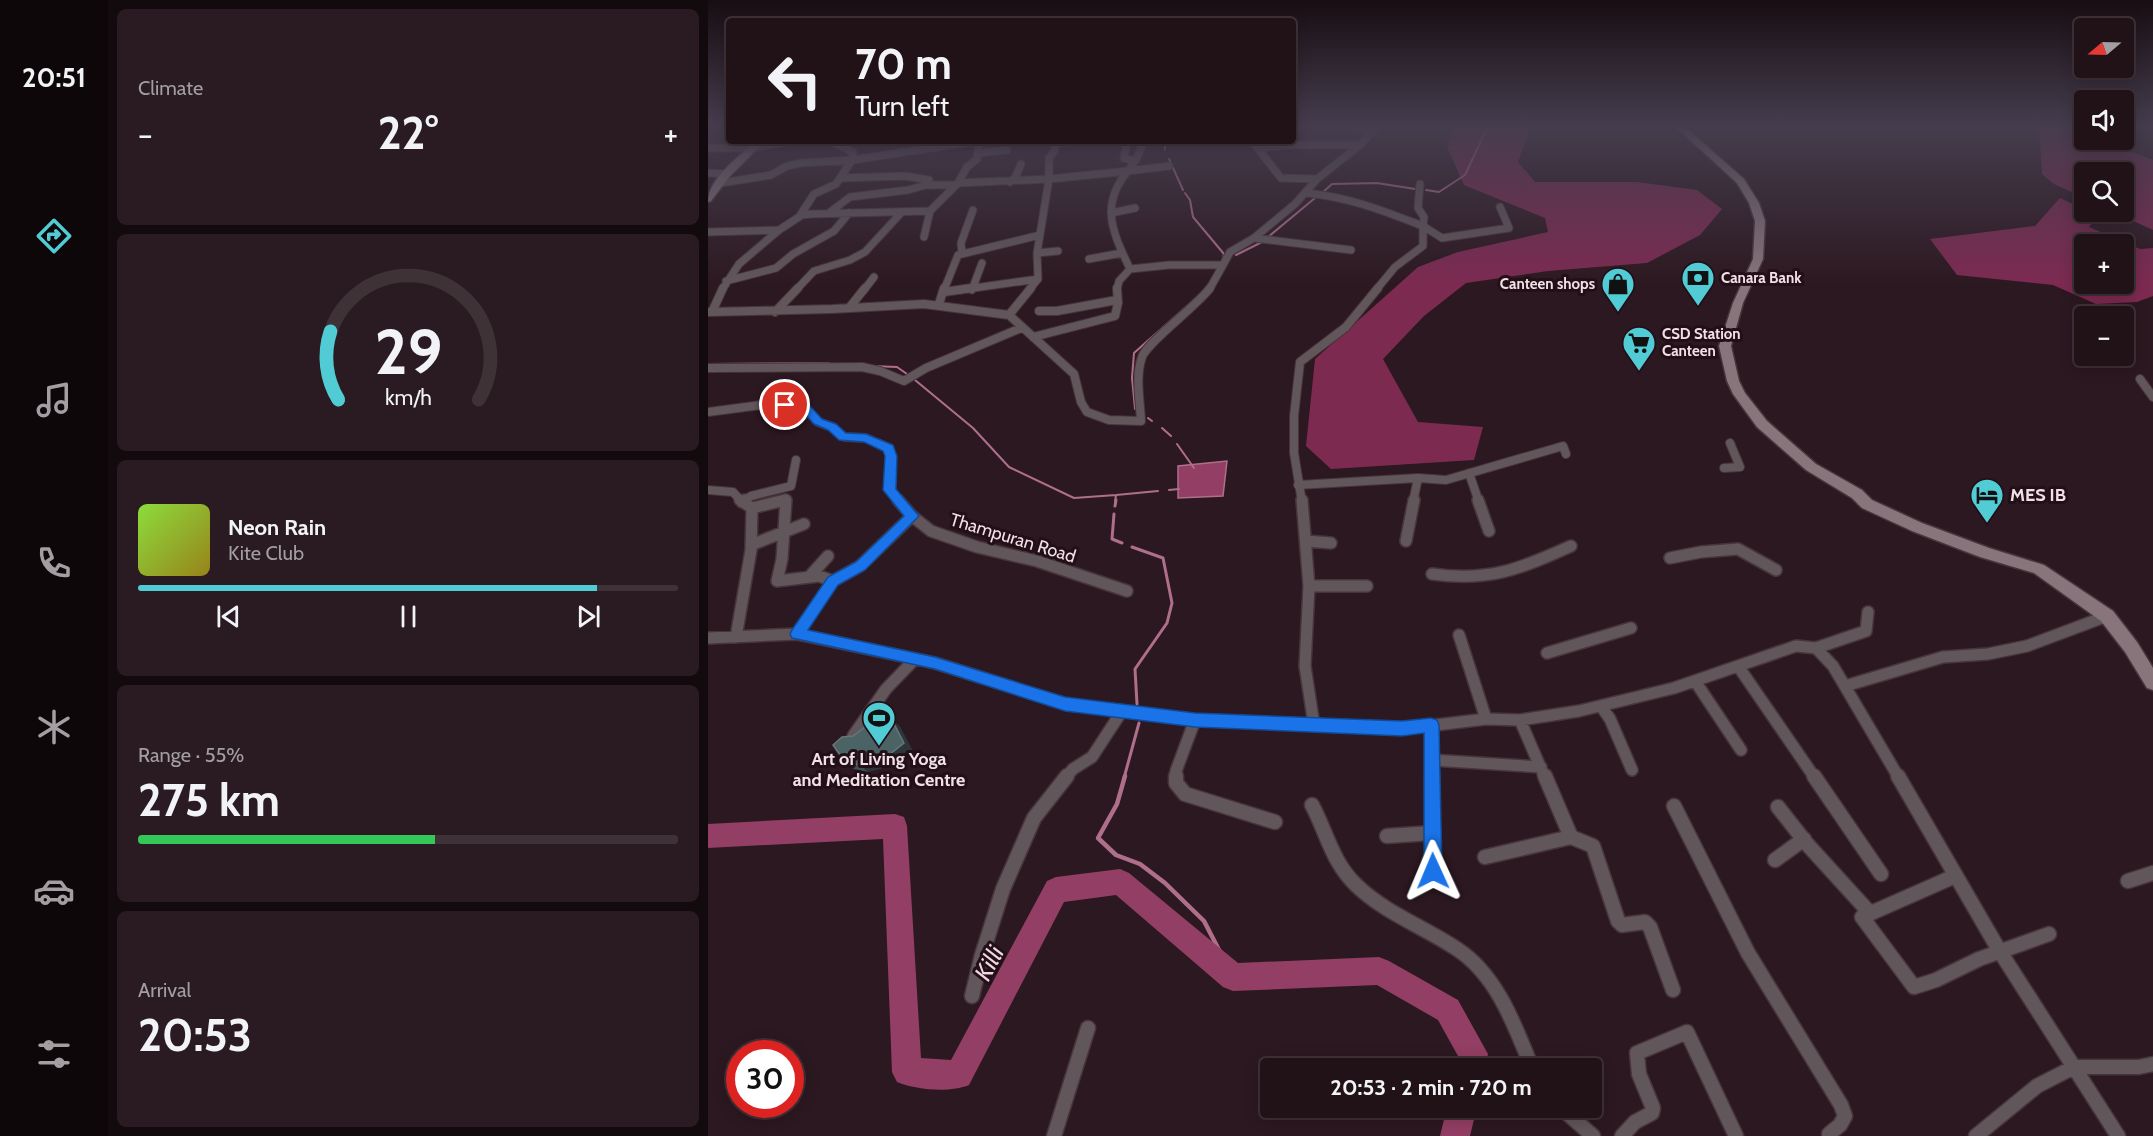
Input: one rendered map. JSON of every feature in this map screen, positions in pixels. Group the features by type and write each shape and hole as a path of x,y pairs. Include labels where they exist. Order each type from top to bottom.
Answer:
{"main road":[{"path":"708,199 724,179"},
{"path":"1739,179 1754,203 1760,221 1758,259 1738,303 1725,346 1733,381 1739,394 1762,424 1811,467 1857,494 1867,504 1917,527 1985,553 2039,569 2107,616 2131,647 2153,683"}],"street":[{"path":"721,183 746,179"},
{"path":"798,217 814,194 836,184 839,179"},
{"path":"923,179 929,180"},
{"path":"924,237 930,211 960,179"},
{"path":"1010,182 1014,179"},
{"path":"830,212 850,197 908,190 926,185 1049,179"},
{"path":"1009,315 1038,279 1037,253 1049,179"},
{"path":"1123,179 1112,196 1110,213 1113,234 1130,268"},
{"path":"710,312 745,310 775,312 899,304 939,304 992,315 1009,315 1074,374 1079,383 1083,407 1090,415 1103,419 1141,421 1138,368 1145,350 1208,292 1218,279 1222,265 1230,252 1254,238 1307,193 1317,179"},
{"path":"1314,725 1305,666 1309,586 1306,541 1294,453 1294,416 1300,362 1346,327 1395,267 1422,246 1424,217 1418,208 1420,184"},
{"path":"1307,193 1342,197 1365,203 1423,226 1442,238 1509,228 1500,207"},
{"path":"1110,213 1134,208"},
{"path":"962,253 962,243 973,210"},
{"path":"710,312 726,281 739,264 798,217 830,212 930,211"},
{"path":"726,281 776,268 793,254 834,231 849,213"},
{"path":"775,312 814,271 850,260 865,252 901,213"},
{"path":"708,232 779,230"},
{"path":"939,304 955,258 962,253 1040,235"},
{"path":"1254,238 1351,250"},
{"path":"1037,253 1058,251"},
{"path":"1089,259 1122,254"},
{"path":"972,290 982,263"},
{"path":"1034,337 1111,318 1118,312 1115,290 1117,282 1120,276 1130,268 1222,265"},
{"path":"849,308 874,278"},
{"path":"944,292 972,290 1038,279"},
{"path":"1039,312 1117,300"},
{"path":"708,368 862,367 884,372 904,381 926,368 1021,328"},
{"path":"2140,379 2153,397"},
{"name":"Thampuran Road","path":"708,412 761,405 806,409 818,422 832,427 844,437 866,438 889,448 891,456 889,490 912,516 931,531 965,543 1037,561 1127,591"},
{"path":"1724,468 1740,467 1730,443"},
{"path":"1298,485 1418,478 1446,480 1551,448 1563,446 1566,454"},
{"path":"736,637 747,582 751,545 747,505 752,496 791,486 796,460"},
{"path":"1469,473 1489,531"},
{"path":"1406,541 1418,478"},
{"path":"708,490 733,492 747,505"},
{"path":"747,505 786,500 782,559 777,581 819,576 833,581"},
{"path":"797,634 833,581 861,566 912,516"},
{"path":"751,545 804,524"},
{"path":"1306,541 1331,543"},
{"path":"1432,574 1456,579 1491,577 1521,569 1571,546"},
{"path":"1670,558 1701,552 1738,549 1776,570"},
{"path":"810,576 828,556"},
{"path":"1309,586 1367,586"},
{"path":"708,638 797,634 935,663 1065,704 1195,720 1402,729 1485,719 1521,720 1601,706 1695,681 1796,646 1816,648 1866,631 1868,612"},
{"path":"1845,686 1943,657 1988,654 2027,646 2107,616"},
{"path":"1547,653 1631,628"},
{"path":"1459,635 1485,719"},
{"path":"1816,648 1833,666 1999,950 2118,1136"},
{"path":"853,736 886,689 915,659"},
{"path":"1738,666 1881,874"},
{"path":"1695,681 1741,750"},
{"path":"1601,706 1610,719 1632,770"},
{"path":"972,996 982,955 1003,889 1021,843 1034,818 1073,769 1092,757 1122,711"},
{"path":"1195,720 1176,771 1176,783 1185,795 1275,822"},
{"path":"1521,720 1571,837 1580,842 1588,842 1593,846 1618,921 1622,925 1645,922 1650,927 1673,990"},
{"path":"1431,725 1433,871"},
{"path":"1432,760 1541,767"},
{"path":"1312,805 1337,863 1356,885 1393,913 1459,950 1488,977 1516,1028 1528,1058"},
{"path":"1674,806 1748,953 1841,1105 1845,1116 1840,1125 1829,1135"},
{"path":"1778,807 1869,912"},
{"path":"1387,836 1432,833"},
{"path":"1485,857 1571,837"},
{"path":"1775,860 1804,839"},
{"path":"2128,881 2153,873"},
{"path":"1955,876 1869,912 1863,917 1914,987 1930,985 1961,967 1999,950 2049,934"},
{"path":"1054,1136 1088,1028"},
{"path":"1622,1136 1635,1122 1652,1113 1653,1108 1640,1076 1637,1053 1687,1032 1736,1136"},
{"path":"1976,1136 2037,1086 2074,1067 2139,1067 2153,1064"},
{"path":"1573,1118 1593,1136"}],"shaded area":[{"path":"1461,179 1637,182 1697,190 1722,209 1700,235 1647,263 1548,271 1466,283 1424,316 1383,359 1418,422 1483,427 1474,460 1331,469 1306,446 1315,359 1418,267 1458,252 1548,232 1545,218 1464,185"},
{"path":"2048,179 2074,179 2074,193 2054,184"},
{"path":"2134,179 2153,179 2153,230 2134,221"},
{"path":"2060,198 2074,205 2074,222 2093,222 2089,227 2105,234 2074,234 2074,294 2134,294 2134,246 2140,249 2153,248 2153,296 2137,302 2096,304 2053,285 1957,275 1930,239 2035,226"},
{"path":"1227,461 1223,496 1178,498 1178,466"}],"building":[{"name":"Art of Living Yoga and Meditation Centre","path":"882,719 892,720 904,743 885,758 860,765 845,762 833,745 842,737 853,736 869,724"}],"waterway":[{"path":"1178,179 1183,190"},
{"path":"1426,190 1439,192 1459,179"},
{"path":"1322,193 1332,184 1377,183 1415,189"},
{"path":"1185,193 1190,200 1193,217 1224,254 1222,261"},
{"path":"1236,255 1262,242 1315,198"},
{"path":"1135,409 1132,378 1134,353 1196,298"},
{"path":"708,364 829,363"},
{"path":"872,366 897,367 907,374"},
{"path":"915,380 973,428 1009,467 1074,498 1116,495"},
{"path":"1148,418 1152,421"},
{"path":"1162,428 1171,436"},
{"path":"1177,444 1194,468"},
{"path":"1169,490 1179,489"},
{"path":"1116,495 1158,491"},
{"path":"1115,502 1116,495"},
{"path":"1115,506 1116,500"},
{"path":"1114,514 1112,539 1122,543"},
{"path":"1132,547 1163,558 1172,603 1167,623 1135,669 1137,704"},
{"path":"1124,778 1139,723"},
{"path":"1125,776 1117,804 1098,838 1116,855 1140,864 1165,883 1204,921 1233,977"},
{"name":"Killi","path":"708,836 895,826 907,1072 959,1075 1056,890 1120,882 1233,977 1379,971 1448,1010 1473,1054 1472,1058"},
{"name":"Killi","path":"1455,1136 1459,1118"}],"place":[{"name":"Canara Bank","path":"1698,307"},
{"name":"Canteen shops","path":"1618,313"},
{"name":"CSD Station Canteen","path":"1639,372"},
{"name":"MES IB","path":"1987,524"},
{"name":"Art of Living Yoga and Meditation Centre","path":"879,747"}],"route":[{"path":"785,405 806,409 818,422 832,427 844,437 866,438 889,448 891,456 889,490 912,516 861,566 833,581 797,634 935,663 1065,704 1195,720 1402,729 1431,725 1433,871"}]}
